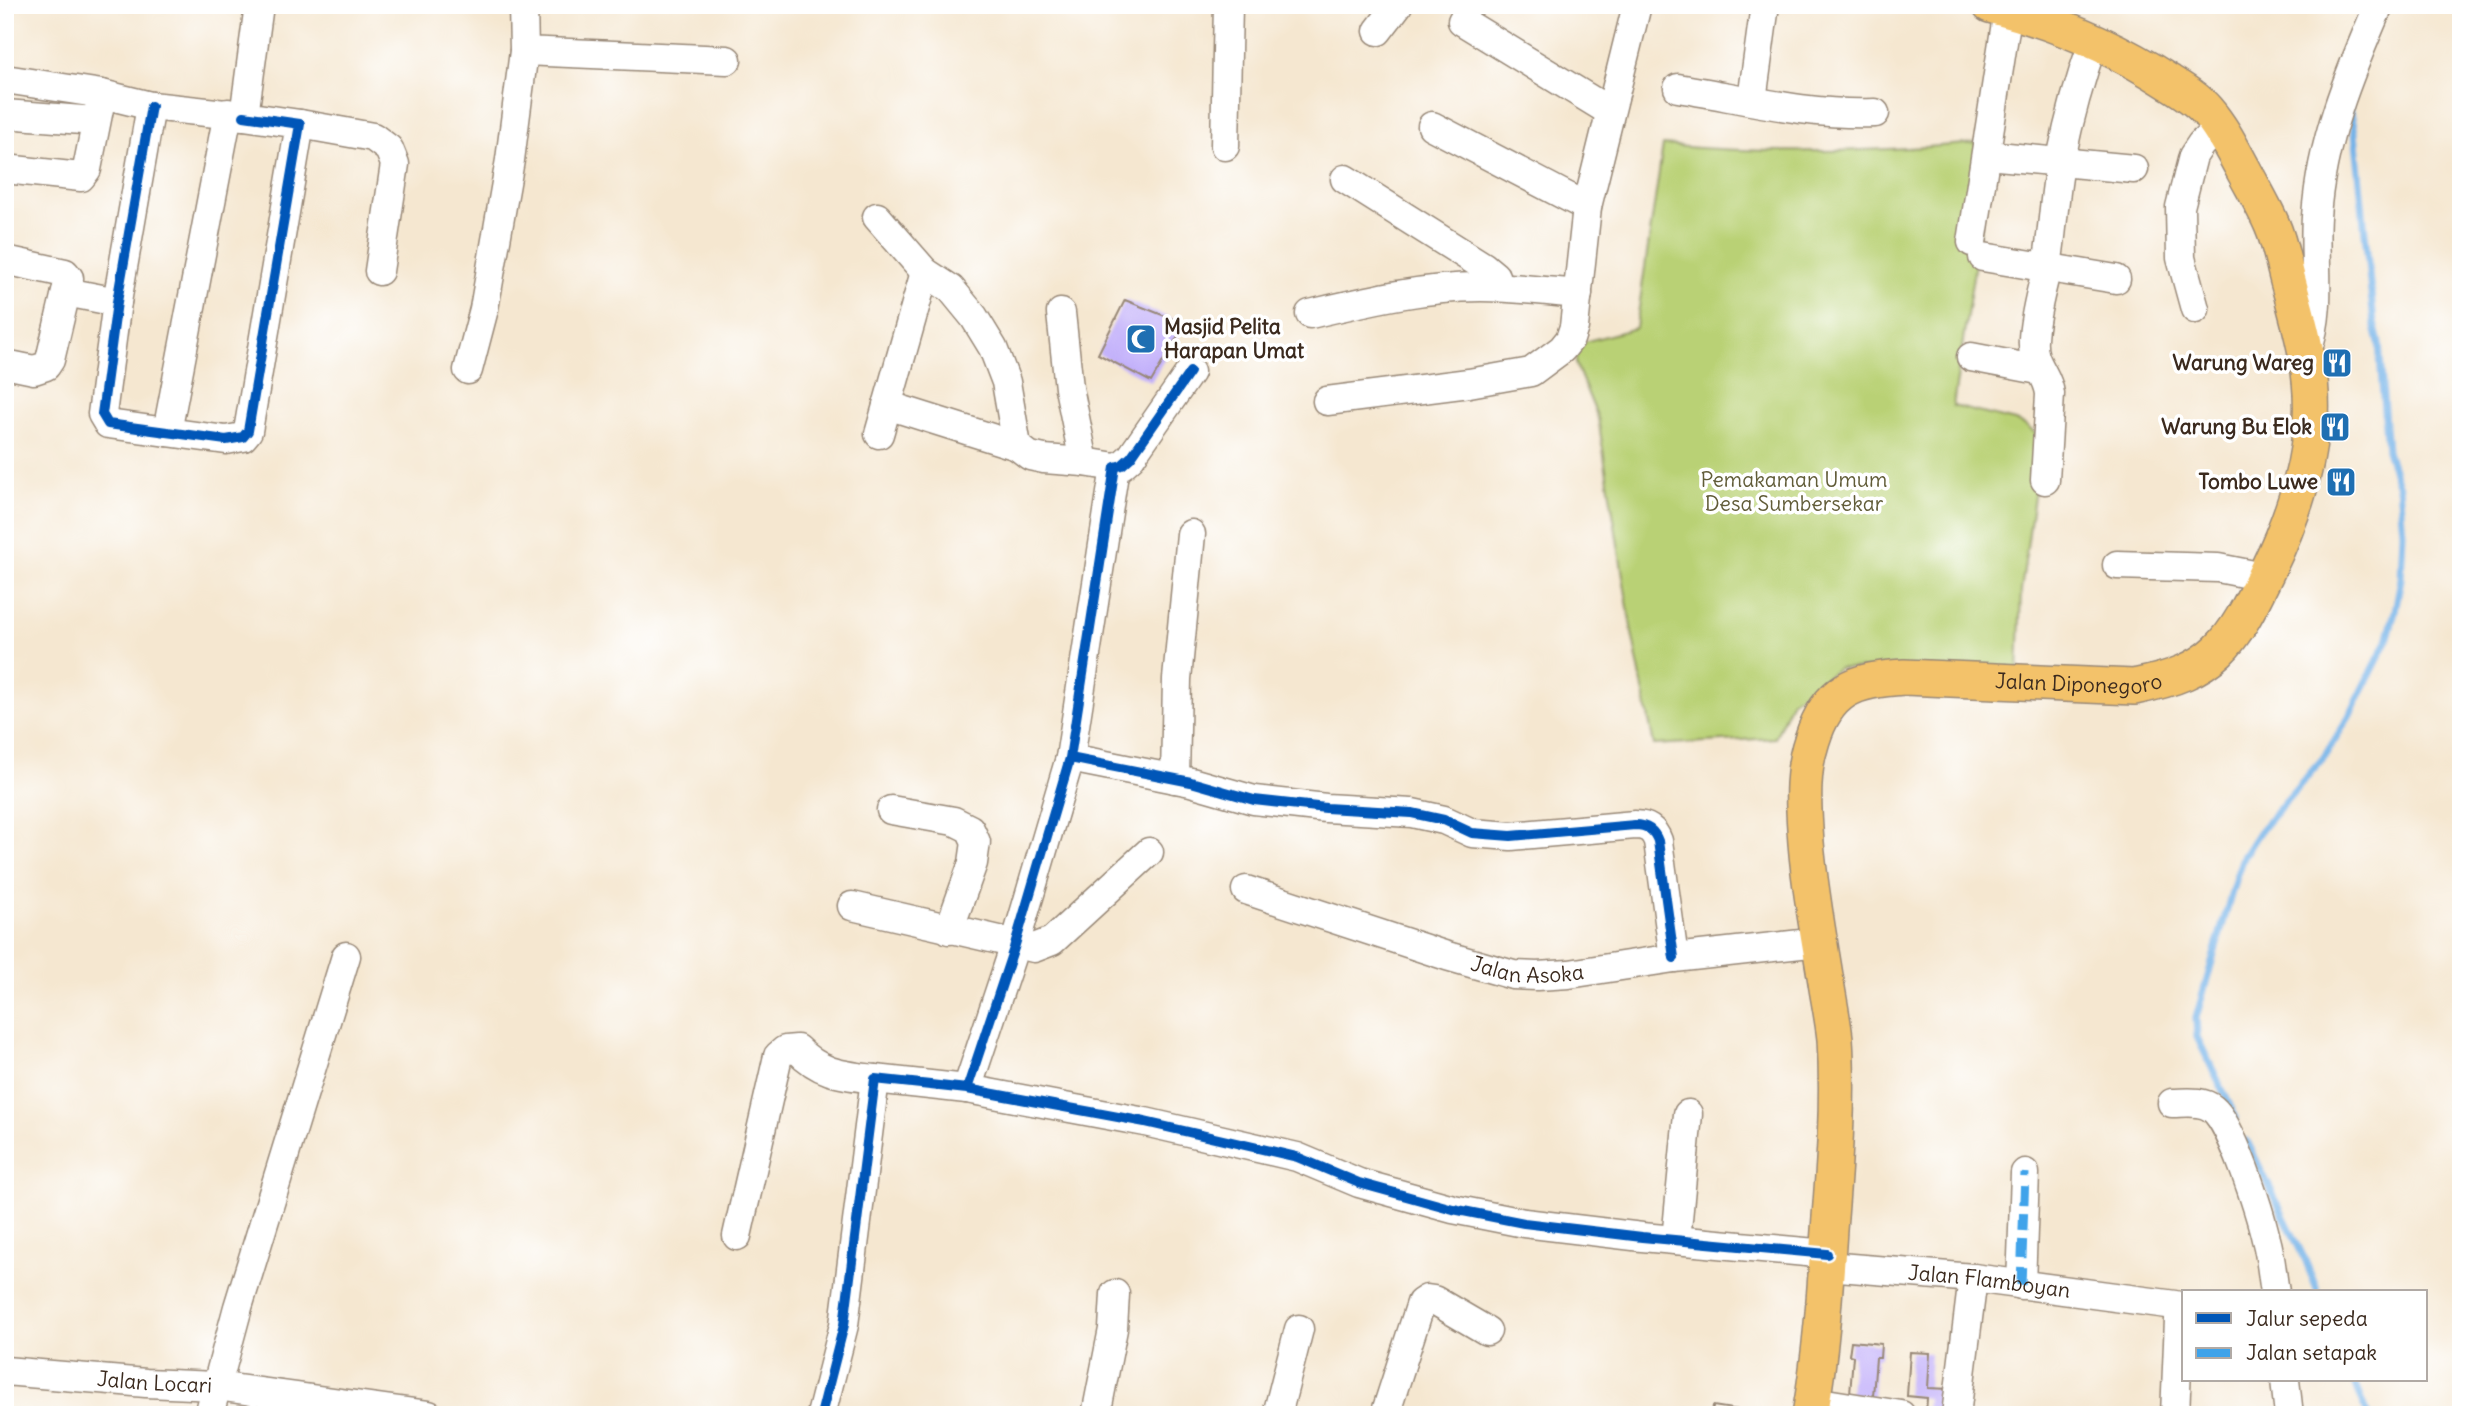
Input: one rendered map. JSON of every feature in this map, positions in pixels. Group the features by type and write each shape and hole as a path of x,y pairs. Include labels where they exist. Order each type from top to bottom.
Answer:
{"main road":[{"name":"Jalan Diponegoro","path":"1811,1408 1827,1260 1835,1147 1835,1038 1807,865 1803,800 1805,765 1811,741 1826,708 1859,682 1903,677 2134,687 2165,681 2187,673 2203,664 2232,637 2264,577 2292,509 2307,453 2311,391 2307,351 2273,227 2219,127 2205,108 2145,67 2094,40 1999,8"}],"street":[{"path":"167,432 259,5"},
{"path":"468,370 484,309 508,174 524,51 523,5"},
{"path":"1225,146 1228,5"},
{"path":"1378,30 1398,5"},
{"path":"1327,401 1469,383 1531,372 1562,349 1570,339 1578,294 1587,207 1637,5"},
{"path":"1752,100 1765,5"},
{"path":"2307,351 2313,335 2317,298 2316,217 2323,163 2343,93 2379,5"},
{"path":"1999,8 1977,249 2046,267 2116,279"},
{"path":"1462,21 1609,111"},
{"path":"2045,480 2049,383 2039,370 2032,341 2046,267 2060,161 2081,76 2094,40"},
{"path":"524,51 727,60"},
{"path":"5,79 86,90 98,108 87,173 81,177 5,169"},
{"path":"1678,88 1837,113 1875,113"},
{"path":"152,106 117,302 103,419 108,424 230,440 243,437 247,433 300,124"},
{"path":"5,114 152,106 236,115 373,137 389,149 395,164 379,271"},
{"path":"1432,126 1587,207"},
{"path":"2195,309 2181,258 2180,207 2193,156 2219,127"},
{"path":"1998,156 2134,169"},
{"path":"1345,179 1483,266 1495,276 1498,287"},
{"path":"877,217 925,272 951,289 974,317 993,348 1006,382 1017,446"},
{"path":"5,260 65,273 69,278 50,360 46,366 34,370 5,364"},
{"path":"879,434 925,272"},
{"path":"1310,314 1420,291 1498,287 1578,294"},
{"path":"66,292 117,302"},
{"path":"1061,313 1069,388 1084,462"},
{"path":"1971,357 2039,370"},
{"path":"887,405 1017,446 1030,456 1115,467 1131,457 1190,372"},
{"path":"967,1089 1015,942 1070,758 1115,467"},
{"path":"1175,779 1177,679 1191,534"},
{"path":"2117,565 2218,568 2264,577"},
{"path":"1070,758 1175,779 1254,800 1412,813 1444,820 1472,833 1511,836 1646,826 1658,841 1674,958"},
{"path":"891,810 954,821 970,829 976,842 973,863 949,930"},
{"path":"852,906 1034,948 1052,941 1149,852"},
{"name":"Jalan Asoka","path":"1246,890 1513,975 1569,974 1674,958 1819,942"},
{"path":"209,1415 346,956"},
{"name":"Jalan Flamboyan","path":"737,1236 778,1056 785,1050 797,1049 807,1059 831,1073 967,1089 1145,1122 1297,1157 1359,1183 1453,1209 1524,1223 2169,1302 2179,1310 2175,1415"},
{"path":"821,1415 844,1325 875,1079"},
{"path":"2172,1103 2201,1103 2221,1117 2234,1143 2267,1240 2275,1290"},
{"path":"1676,1240 1688,1114"},
{"path":"2021,1285 2025,1173"},
{"path":"1956,1415 1973,1278"},
{"path":"1096,1415 1113,1329 1115,1294"},
{"path":"1385,1415 1421,1303 1427,1299 1434,1300 1487,1331"},
{"path":"1277,1415 1299,1329"},
{"name":"Jalan Locari","path":"5,1371 216,1386 339,1408 429,1415"},
{"path":"2285,1382 2289,1415"},
{"path":"1811,1408 1901,1415"}],"green space":[{"name":"Pemakaman Umum Desa Sumbersekar","path":"2001,94 1953,406 2015,421 2036,434 2035,489 2021,591 2018,672 1839,668 1792,700 1775,738 1654,745 1632,633 1598,418 1576,365 1576,344 1636,328 1663,145 1821,151 1979,143"}],"building":[{"name":"Masjid Pelita Harapan Umat","path":"1125,300 1185,324 1151,382 1098,354"},
{"path":"1851,1341 1881,1344 1880,1358 1876,1358 1873,1396 1850,1394 1853,1356 1849,1355"},
{"path":"1910,1352 1930,1353 1928,1388 1949,1389 1947,1415 1926,1414 1927,1398 1907,1396"},
{"path":"1713,1406 1758,1413 1758,1415 1711,1415"}],"waterway":[{"path":"2236,1118 2197,1037 2196,1018 2237,874 2243,857 2259,832 2324,757 2349,717 2387,641 2401,579 2403,532 2399,487 2387,451 2379,343 2374,323 2355,132 2350,108"},
{"path":"2247,1141 2317,1290"},
{"path":"2355,1382 2368,1415"}],"marked path":[{"path":"2021,1285 2025,1173"}],"cycle path":[{"path":"151,106 117,302 102,414 108,424 226,440 243,437 248,431 300,124 244,116"},
{"path":"967,1089 1014,948 1070,758 1115,467 1131,457 1190,372"},
{"path":"1070,758 1191,782 1254,800 1412,813 1444,820 1472,833 1511,836 1643,826 1652,831 1658,841 1674,958"},
{"path":"821,1415 844,1325 875,1079 967,1089 1145,1122 1297,1157 1359,1183 1453,1209 1524,1223 1827,1254"}],"place":[{"name":"Masjid Pelita Harapan Umat","path":"1141,339"},
{"name":"Warung Wareg","path":"2337,363"},
{"name":"Warung Bu Elok","path":"2335,427"},
{"name":"Tombo Luwe","path":"2341,482"}]}
